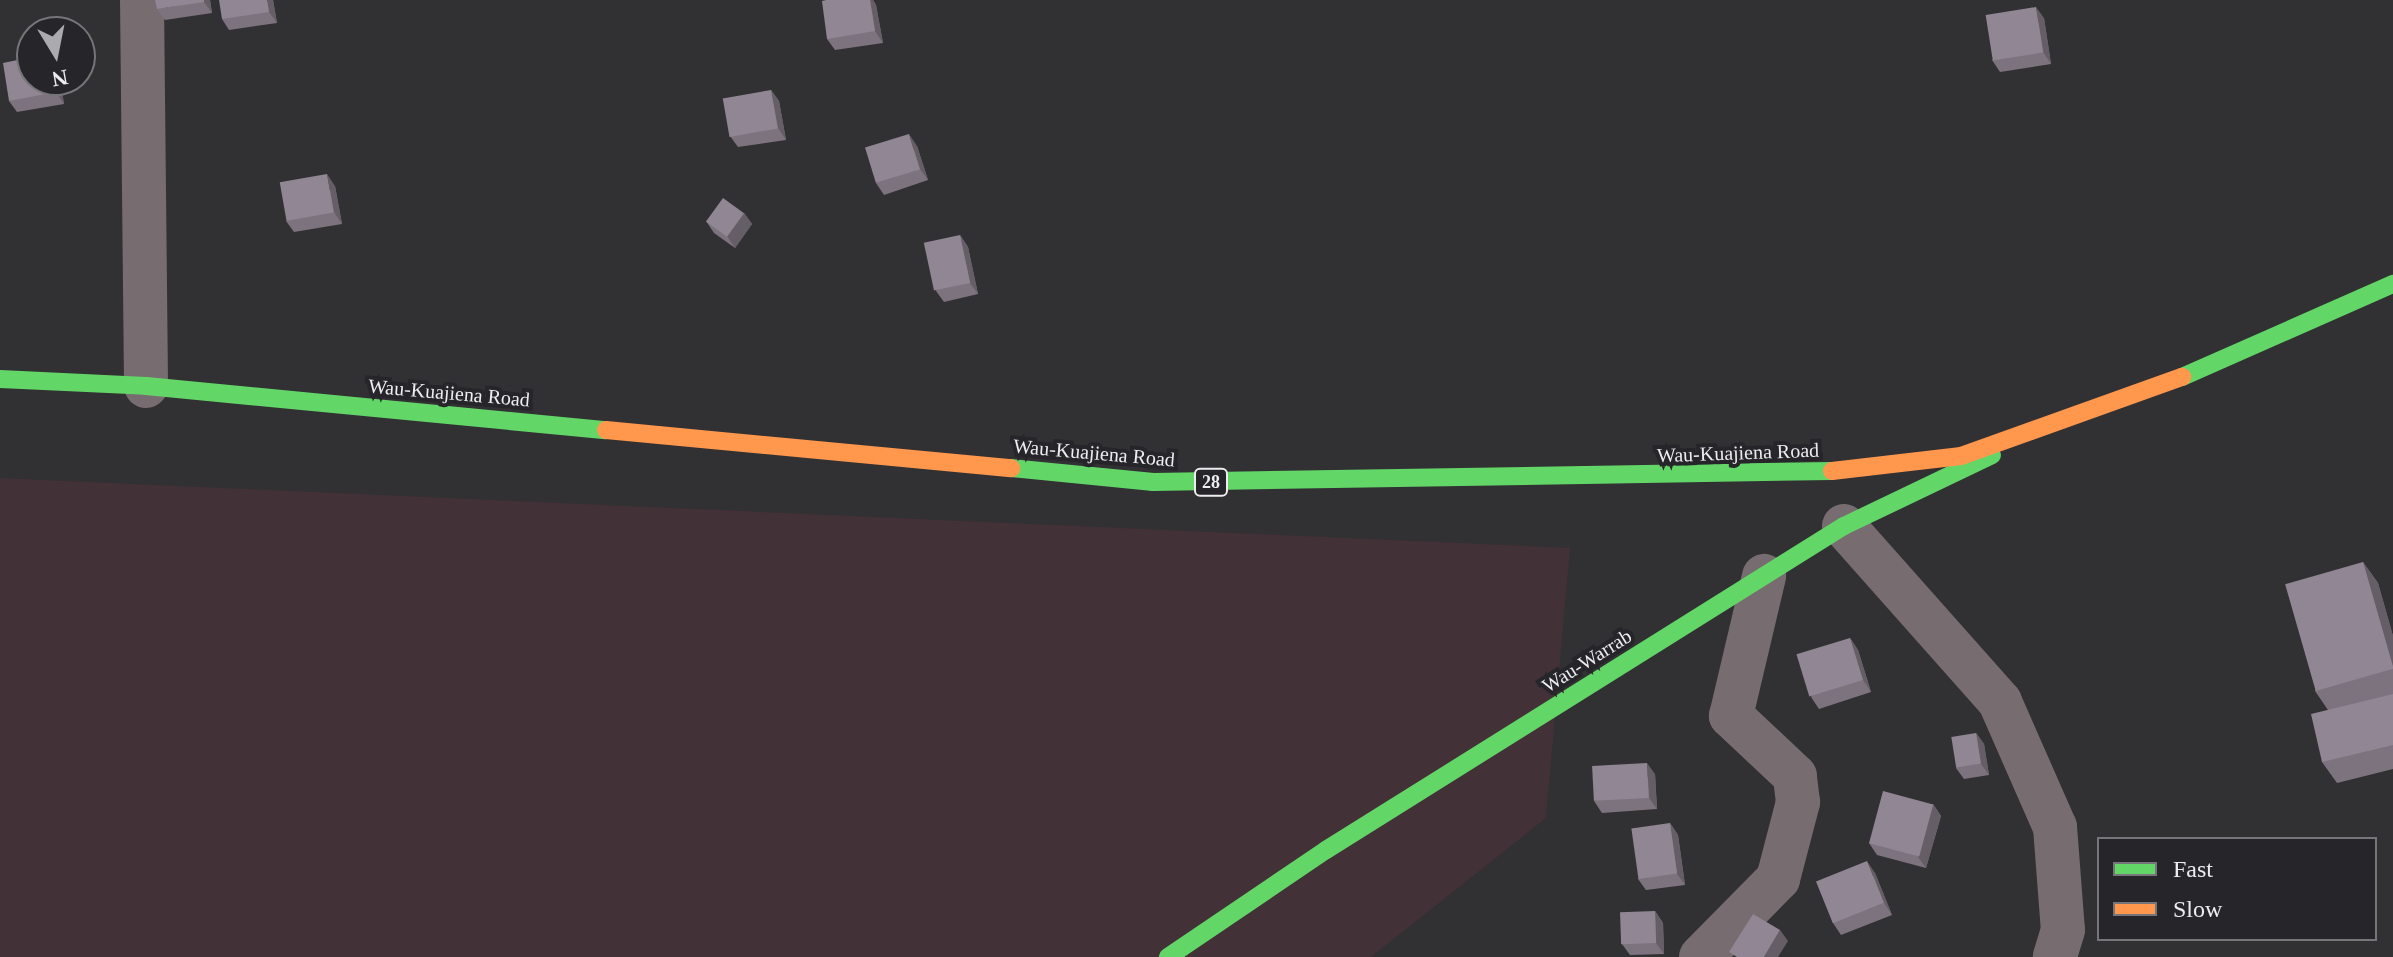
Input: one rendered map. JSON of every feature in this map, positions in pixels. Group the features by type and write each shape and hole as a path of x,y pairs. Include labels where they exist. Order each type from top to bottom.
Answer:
{"main road":[{"name":"Wau-Kuajiena Road","path":"0,379 146,386 1153,482 1803,475 1961,456 2045,430 2236,356 2393,284"},
{"name":"Wau-Warrab","path":"1168,957 1326,850 1844,526 2045,430"}],"street":[{"path":"142,0 146,386"},
{"path":"1844,526 2000,702 2055,827 2063,930 2055,957"},
{"path":"1701,957 1778,879 1798,802 1795,776 1731,716 1764,576"}],"shaded area":[{"path":"0,478 1570,548 1546,818 1371,957 0,957"}],"building":[{"path":"155,0 204,0 204,2 157,9"},
{"path":"219,0 267,0 269,12 222,19"},
{"path":"870,0 875,31 827,39 822,1"},
{"path":"2036,7 2043,52 1993,60 1986,15"},
{"path":"16,60 16,96 35,96 9,101 3,63"},
{"path":"771,90 778,128 730,137 723,99"},
{"path":"909,134 920,169 876,183 865,147"},
{"path":"327,174 334,212 287,221 280,182"},
{"path":"723,198 744,213 727,237 706,221"},
{"path":"960,235 970,283 934,291 924,243"},
{"path":"2363,562 2393,669 2316,691 2285,584"},
{"path":"1850,638 1863,680 1809,696 1796,654"},
{"path":"2393,694 2393,745 2322,762 2311,714"},
{"path":"1976,733 1981,764 1956,768 1951,737"},
{"path":"1647,763 1649,798 1594,801 1592,766"},
{"path":"1883,791 1933,804 1919,857 1869,843"},
{"path":"1670,823 1677,874 1638,879 1631,828"},
{"path":"1867,861 1884,903 1833,923 1816,882"},
{"path":"1655,911 1656,943 1621,944 1620,912"},
{"path":"1753,914 1780,930 1764,957 1737,957 1729,952"}],"traffic: fast":[{"path":"2182,377 2393,284"},
{"path":"0,379 146,386 606,430"},
{"path":"1168,957 1326,850 1844,526 1992,455"},
{"path":"1011,468 1153,482 1832,471"}],"traffic: slow":[{"path":"1832,471 1961,456 2182,377"},
{"path":"606,430 1011,468"}]}
